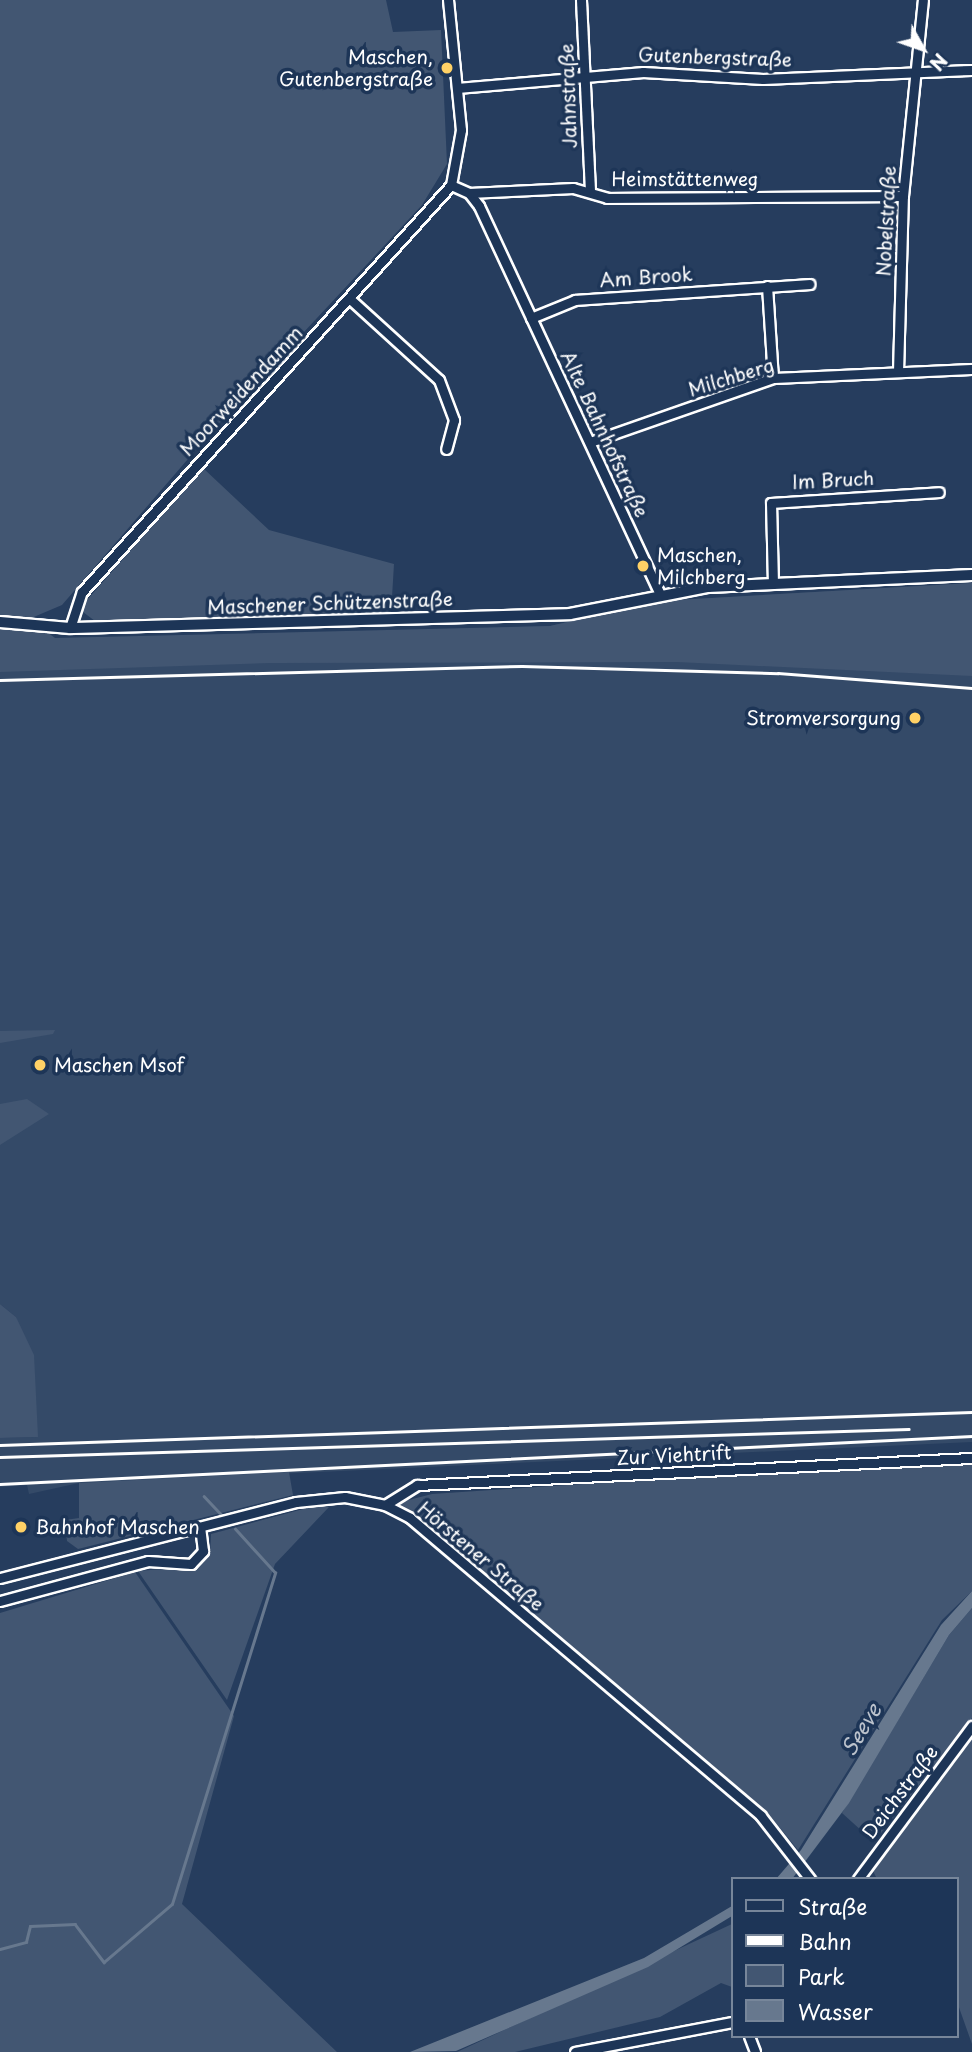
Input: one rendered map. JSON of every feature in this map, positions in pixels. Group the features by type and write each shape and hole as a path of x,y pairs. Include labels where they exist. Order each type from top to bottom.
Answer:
{"main road":[{"path":"660,595 773,584 972,575"},
{"name":"Maschener Schützenstraße","path":"0,622 70,628 570,614 660,595"}],"street":[{"path":"448,0 460,150 451,185 469,193"},
{"name":"Jahnstraße","path":"582,0 590,191"},
{"name":"Nobelstraße","path":"898,372 902,196 923,0"},
{"name":"Gutenbergstraße","path":"457,88 583,74 763,79 972,69"},
{"name":"Moorweidendamm","path":"70,628 82,592 451,185"},
{"name":"Heimstättenweg","path":"469,193 590,191 607,198 902,196"},
{"name":"Alte Bahnhofstraße","path":"469,193 590,442 660,595"},
{"name":"Am Brook","path":"531,318 575,300 809,284"},
{"path":"768,286 773,378"},
{"path":"350,299 439,380 454,419 446,449"},
{"name":"Milchberg","path":"590,442 773,378 972,369"},
{"name":"Im Bruch","path":"773,584 771,503 939,492"},
{"name":"Zur Viehtrift","path":"384,1505 417,1485 972,1458"},
{"name":"Hörstener Straße","path":"0,1578 321,1497 384,1505 410,1518 761,1816 808,1876"},
{"path":"0,1601 148,1561 191,1564 204,1551 200,1528"},
{"name":"Deichstraße","path":"859,1877 972,1726"},
{"path":"575,2052 730,2022"}],"shaded area":[{"path":"972,583 972,1442 79,1483 29,1494 27,1485 0,1487 0,1438 37,1437 16,1317 0,1304 0,613 28,619 55,638 187,637 550,626 659,601"}],"green space":[{"path":"0,0 386,0 393,32 441,30 447,164 422,205 213,430 62,605 29,619 55,638 550,626 659,601 972,583 972,676 677,662 270,663 0,672"},
{"path":"203,468 269,530 394,564 391,614 99,624 79,609"},
{"path":"55,1030 53,1034 0,1043 0,1031"},
{"path":"27,1099 49,1114 0,1145 0,1104"},
{"path":"0,1304 16,1317 34,1355 38,1437 0,1438"},
{"path":"972,1458 972,1591 942,1620 798,1850 768,1813 397,1503 432,1494"},
{"path":"289,1472 293,1495 78,1549 67,1541 65,1520 79,1518 79,1483"},
{"path":"318,1505 329,1507 275,1564 227,1700 138,1571 198,1566 210,1555 211,1534"},
{"path":"135,1572 234,1716 182,1904 337,2052 0,2052 0,1613"},
{"path":"972,1608 972,1718 874,1842 842,1813 949,1635"},
{"path":"972,1727 972,2044 958,2005 958,1877 876,1877 871,1867"},
{"path":"730,1925 730,1986 721,1983 660,2017 515,2052 457,2052"}],"water":[{"path":"972,1591 972,1608 949,1635 849,1803 794,1877 778,1877 801,1850 941,1625"},
{"path":"730,1907 730,1917 648,1967 456,2051 410,2052 644,1958"}],"waterway":[{"path":"204,1496 221,1514"},
{"path":"0,1949 26,1942 30,1926 75,1924 104,1962 172,1904 275,1573 235,1529"}],"railway":[{"path":"0,680 522,666 778,673 972,688"},
{"path":"0,1445 972,1412"},
{"path":"0,1457 909,1429"},
{"path":"0,1484 972,1436"}],"place":[{"name":"Maschen, Gutenbergstraße","path":"447,68"},
{"name":"Maschen, Milchberg","path":"643,566"},
{"name":"Stromversorgung","path":"915,718"},
{"name":"Maschen Msof","path":"40,1065"},
{"name":"Bahnhof Maschen","path":"21,1527"}],"water label":[{"name":"Seeve","path":"860,1729"}]}
